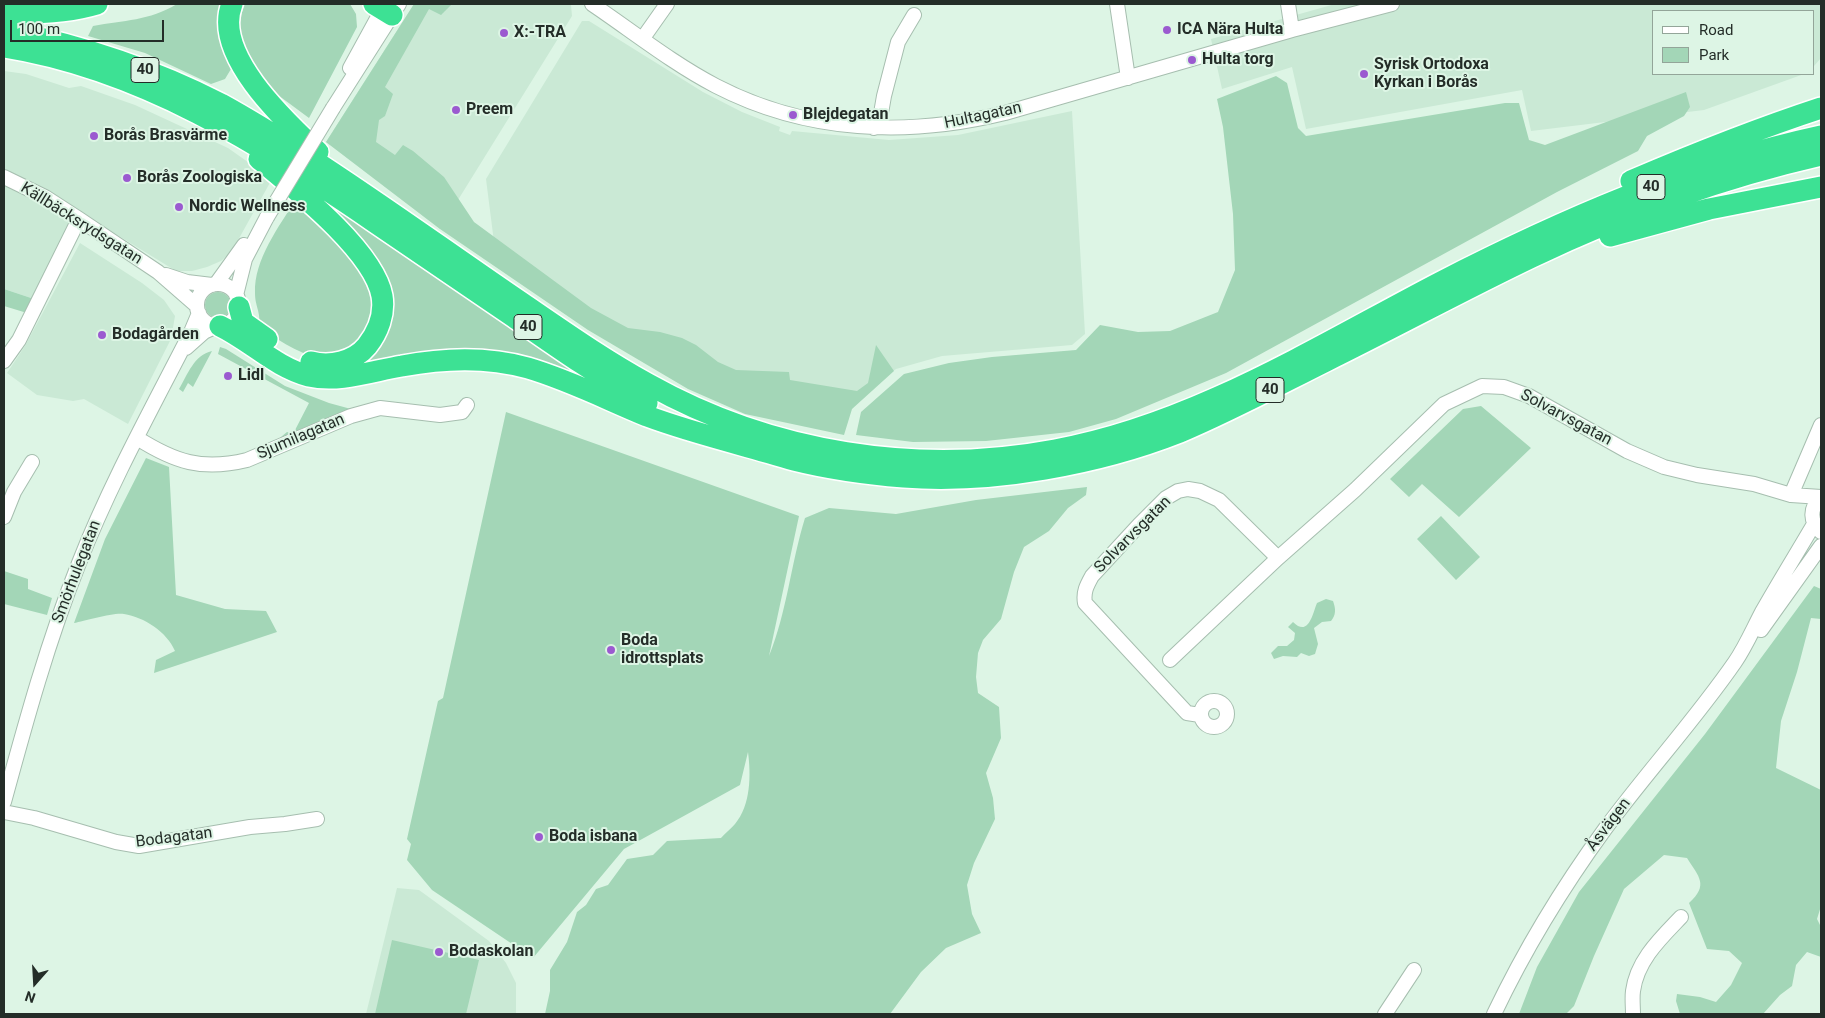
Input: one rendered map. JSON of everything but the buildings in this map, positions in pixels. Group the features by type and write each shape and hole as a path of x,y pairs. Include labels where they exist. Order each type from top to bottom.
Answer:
{"highway":[{"path":"4,13 52,13 97,4"},
{"path":"232,4 229,23 230,35 235,49 253,81 274,108 298,133 356,187"},
{"name":"40","path":"4,30 61,43 122,61 173,81 222,105 276,136 356,187 598,355 651,386 698,409 756,431 797,443 850,454 899,460 1006,457 1057,450 1129,432 1205,403 1293,360 1489,258 1559,225 1646,189 1723,163 1821,136"},
{"name":"40","path":"4,47 65,61 115,77 163,95 206,116 269,152 324,187 591,370 628,393 680,420 744,445 796,461 851,471 909,478 953,478 1012,474 1059,466 1132,449 1179,432 1235,408 1531,258 1597,227 1686,193 1821,155"},
{"path":"1489,258 1548,220 1595,196 1686,157 1775,123 1821,108"},
{"path":"206,116 304,196 350,241 378,283 382,296 381,317 375,335 365,348 350,358 335,364 321,365 289,354 247,325 240,317 237,301"},
{"path":"1531,258 1709,208 1821,187"},
{"path":"218,326 292,370 326,378 344,377 443,359 478,359 506,362 564,380 648,416 699,434 744,445"}],"street":[{"name":"Hultagatan","path":"592,4 682,66 716,86 786,113 848,126 874,128 913,127 977,120 1292,30 1392,4"},
{"path":"643,38 667,4"},
{"path":"1116,4 1128,78"},
{"path":"1288,4 1292,30"},
{"path":"218,326 233,320 244,259 266,217 333,108 386,7"},
{"path":"874,128 880,119 898,42 914,15"},
{"name":"Källbäcksrydsgatan","path":"4,177 45,197 158,272 198,310 206,322 218,326"},
{"path":"198,310 201,293 214,285 266,217"},
{"path":"4,361 19,340 79,219"},
{"name":"Källbäcksrydsgatan","path":"158,272 186,282 228,287 237,301"},
{"name":"Smörhulegatan","path":"4,802 38,681 72,580 105,503 180,354 198,310"},
{"name":"Smörhulegatan","path":"180,354 204,332 218,326"},
{"name":"Solvarvsgatan","path":"1170,660 1278,558 1355,490 1444,404 1482,386 1504,387 1529,396 1627,451 1664,467 1697,475 1754,484 1791,495"},
{"name":"Sjumilagatan","path":"137,438 160,453 186,462 211,465 231,464 247,460 351,416 380,408 440,416 462,412 467,405"},
{"path":"1791,495 1821,425"},
{"path":"4,518 14,492 32,462"},
{"name":"Solvarvsgatan","path":"1200,715 1187,713 1085,603 1084,598 1088,584 1092,576 1166,498 1178,491 1188,489 1200,490 1219,500 1278,558"},
{"path":"1791,495 1821,498"},
{"path":"1791,495 1816,524"},
{"name":"Åsvägen","path":"1494,1014 1532,941 1572,876 1606,828 1704,705 1744,649 1764,609 1816,524 1814,506 1821,498"},
{"name":"Åsvägen","path":"1744,649 1756,637 1821,546"},
{"name":"Bodagatan","path":"4,812 34,818 116,842 139,846 250,827 317,819"},
{"path":"1633,1014 1633,991 1642,964 1656,942 1682,917"},
{"path":"1385,1014 1414,970"}],"shaded area":[{"path":"414,4 571,5 572,16 440,229 326,142"},
{"path":"1335,4 1821,4 1821,58 1815,65 1815,10 1652,10 1652,75 1801,75 1704,110 1531,131 1522,90 1306,129 1292,67 1222,89 1211,39"},
{"path":"582,21 589,21 703,92 742,112 780,127 779,131 790,135 792,131 889,140 958,135 1072,111 1085,334 1072,345 942,356 896,369 852,401 778,392 603,327 494,242 486,179"},
{"path":"4,71 26,74 69,88 81,86 135,105 228,148 272,179 232,251 221,261 207,267 192,271 176,271 83,214 37,296 31,298 4,289"},
{"name":"Bodagården","path":"80,243 142,283 164,300 175,316 171,339 128,424 84,399 73,401 37,395 7,373 25,346"},
{"name":"Bodaskolan","path":"397,888 419,890 489,941 506,963 516,983 516,1014 366,1014"}],"green space":[{"path":"177,4 223,4 220,30 231,69 225,79 211,84 145,53 88,36 93,26 146,17 167,10"},
{"path":"245,4 350,4 356,14 357,27 309,118 263,84 246,53 239,30"},
{"path":"414,4 452,4 441,15 429,9 385,87 393,94 385,116 379,120 376,142 395,155 403,145 413,151 444,177 474,222 591,308 628,328 660,332 682,338 696,345 718,362 736,370 789,372 790,380 857,391 868,383 876,345 894,371 852,409 844,435 745,414 688,389 588,330 440,229 326,142"},
{"path":"1276,76 1287,83 1298,128 1306,136 1505,103 1519,103 1529,140 1545,145 1686,92 1690,107 1684,116 1647,136 1638,151 1557,192 1226,373 1116,419 1069,432 986,441 913,442 856,435 861,412 904,374 949,363 992,357 1076,350 1100,325 1138,332 1170,331 1218,312 1235,270 1233,214 1223,127 1217,99"},
{"path":"307,186 613,394 554,369 351,367 369,358 385,337 394,308 390,286 385,271 371,252"},
{"path":"296,199 367,274 375,299 365,338 339,355 318,357 307,354 287,345 259,327 255,293 259,268 275,232"},
{"path":"4,289 31,298 34,294 37,296 27,313 4,306"},
{"path":"218,292 227,296 231,305 227,314 218,318 209,314 205,305 209,296"},
{"path":"220,347 285,386 329,403 351,409 270,446 287,432 293,434 309,403 218,354"},
{"path":"212,351 193,387 188,383 183,392 179,389 196,361"},
{"path":"1481,406 1531,448 1459,517 1422,484 1409,497 1390,479 1463,409"},
{"path":"506,412 799,516 769,656 785,605 805,518 829,508 896,514 976,500 1087,487 1086,495 1068,508 1049,531 1024,547 1014,572 1001,619 983,640 978,653 976,677 978,693 999,707 1001,738 986,773 993,798 995,819 974,863 967,885 972,914 981,933 946,948 921,972 890,1014 545,1014 550,991 550,970 567,942 577,912 586,905 596,889 608,885 627,859 653,855 667,841 721,838 735,824 747,799 749,790 748,752 740,785 624,849 533,958 432,890 407,860 411,844 407,839 438,701 443,698"},
{"path":"146,458 169,467 176,595 225,609 266,611 277,632 154,673 156,660 175,651 161,632 154,626 139,618 124,614 107,615 74,623 105,539"},
{"path":"1441,516 1480,557 1456,580 1417,539"},
{"path":"4,571 28,579 28,589 52,598 47,615 4,604"},
{"path":"1814,586 1821,589 1821,619 1811,618 1797,672 1781,721 1776,768 1821,790 1821,906 1817,919 1821,927 1821,957 1807,952 1796,965 1792,986 1780,995 1763,1014 1680,1014 1676,1001 1677,994 1700,997 1716,1002 1731,985 1742,963 1729,951 1707,949 1689,903 1699,891 1700,881 1698,876 1687,858 1664,855 1624,889 1574,1006 1566,1014 1519,1014 1537,967 1579,892 1705,734"},
{"path":"1326,599 1333,601 1335,614 1331,621 1322,622 1314,628 1318,644 1315,654 1309,656 1301,653 1297,657 1283,656 1274,659 1271,653 1278,646 1287,646 1294,640 1295,633 1288,627 1293,622 1298,626 1303,627 1307,625 1317,603"},
{"path":"392,940 479,960 466,1014 375,1014"}],"place":[{"name":"ICA Nära Hulta","path":"1167,30"},
{"name":"X:-TRA","path":"504,33"},
{"name":"Hulta torg","path":"1192,60"},
{"name":"Syrisk Ortodoxa Kyrkan i Borås","path":"1364,74"},
{"name":"Preem","path":"456,110"},
{"name":"Blejdegatan","path":"793,115"},
{"name":"Borås Brasvärme","path":"94,136"},
{"name":"Borås Zoologiska","path":"127,178"},
{"name":"Nordic Wellness","path":"179,207"},
{"name":"Bodagården","path":"102,335"},
{"name":"Lidl","path":"228,376"},
{"name":"Boda idrottsplats","path":"611,650"},
{"name":"Boda isbana","path":"539,837"},
{"name":"Bodaskolan","path":"439,952"}]}
